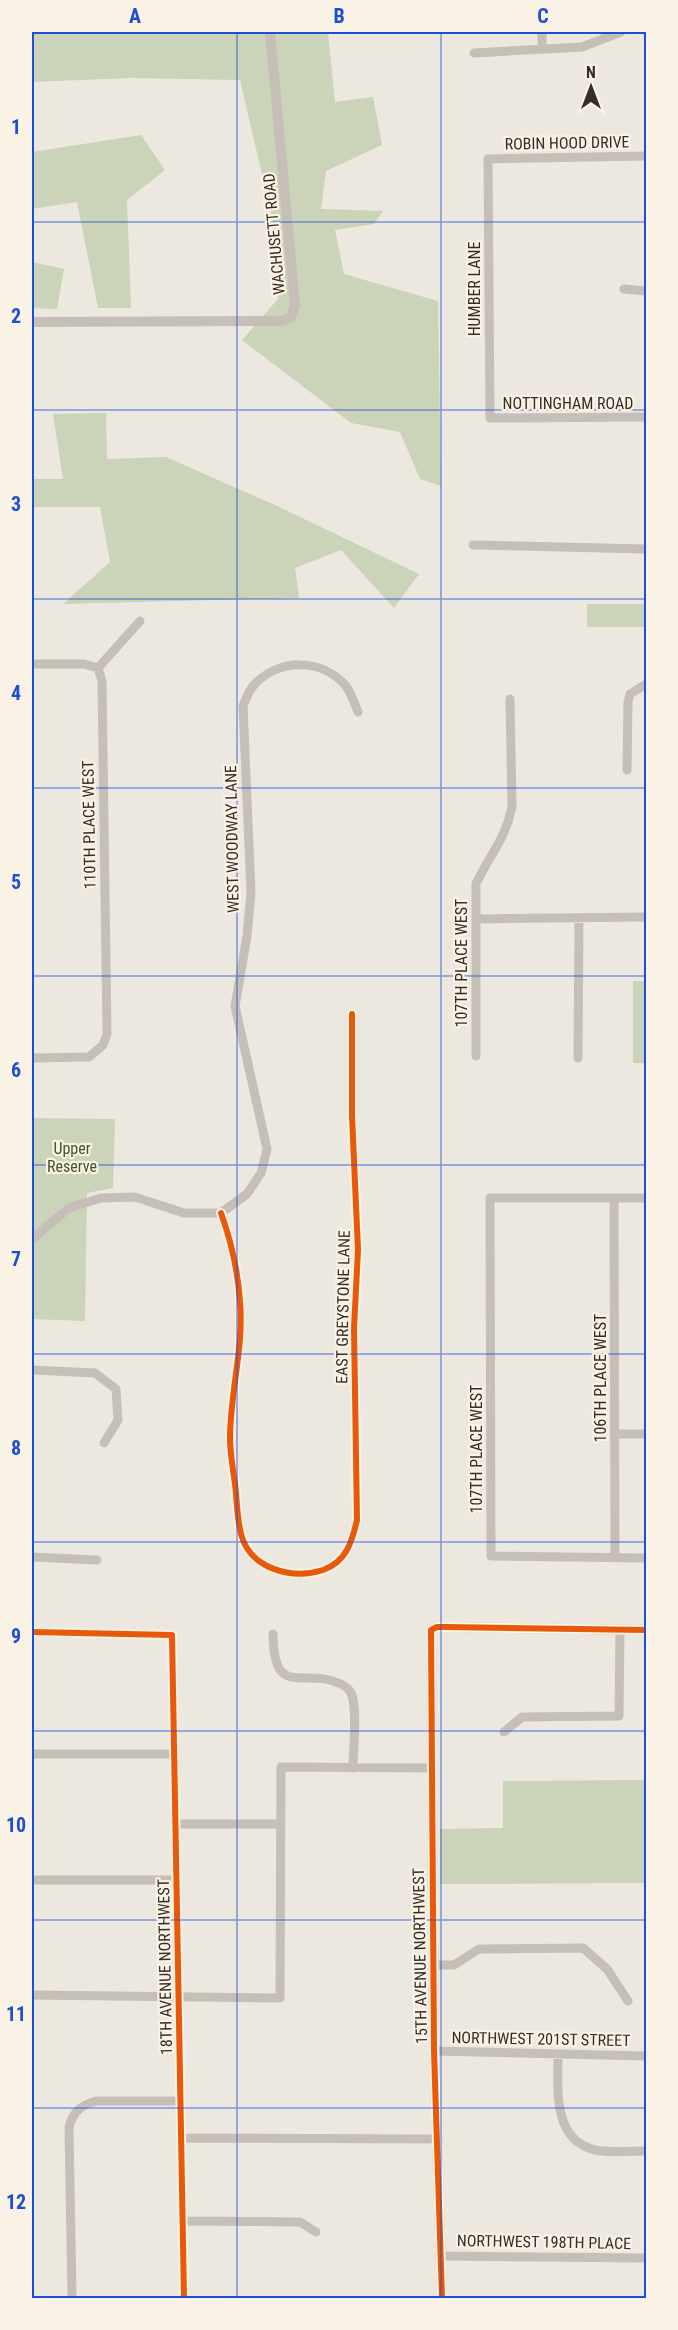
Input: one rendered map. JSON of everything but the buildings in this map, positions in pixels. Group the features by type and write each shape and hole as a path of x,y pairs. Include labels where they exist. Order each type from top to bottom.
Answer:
{"street":[{"name":"WACHUSETT ROAD","path":"32,322 283,321 291,317 295,305 270,32"},
{"path":"542,32 542,49"},
{"path":"474,53 582,47 621,32"},
{"name":"ROBIN HOOD DRIVE","path":"488,159 646,156"},
{"name":"HUMBER LANE","path":"488,159 490,418"},
{"path":"624,289 646,291"},
{"name":"NOTTINGHAM ROAD","path":"490,418 646,417"},
{"path":"473,545 646,549"},
{"path":"32,664 84,664 98,668 140,621"},
{"name":"WEST WOODWAY LANE","path":"221,1213 247,1194 261,1173 267,1149 235,1006 247,936 251,892 243,706 253,686 272,672 293,664 313,665 332,674 347,688 358,712"},
{"name":"110TH PLACE WEST","path":"32,1058 89,1057 103,1045 106,1034 102,681 98,668"},
{"path":"627,770 628,702 630,694 646,684"},
{"name":"107TH PLACE WEST","path":"476,1056 476,884 485,866 497,850 509,824 512,807 510,699"},
{"path":"476,919 646,917"},
{"path":"578,1058 579,918"},
{"name":"EAST GREYSTONE LANE","path":"221,1213 233,1254 241,1303 230,1438 241,1535 253,1554 263,1563 282,1573 307,1575 328,1568 346,1554 357,1520 354,1328 358,1250 352,1116 352,1014"},
{"path":"32,1239 69,1208 101,1198 135,1197 184,1214 221,1213"},
{"name":"107TH PLACE WEST","path":"614,1198 490,1198 491,1556 615,1558"},
{"path":"614,1198 646,1198"},
{"name":"106TH PLACE WEST","path":"614,1198 615,1558"},
{"path":"32,1370 95,1373 116,1389 118,1420 104,1443"},
{"path":"615,1434 646,1434"},
{"path":"32,1557 97,1560"},
{"path":"615,1558 646,1558"},
{"name":"15TH AVENUE NORTHWEST","path":"442,2298 434,2051 430,1630 446,1627 620,1630"},
{"path":"504,1732 522,1717 619,1716 620,1630 646,1630"},
{"name":"18TH AVENUE NORTHWEST","path":"32,1632 172,1635 184,2298"},
{"path":"273,1634 273,1652 281,1672 290,1678 336,1682 348,1688 354,1718 353,1767"},
{"path":"32,1754 174,1754"},
{"path":"32,1995 280,1998 281,1767 431,1767"},
{"path":"176,1824 281,1824"},
{"path":"32,1880 177,1880"},
{"path":"433,1965 454,1965 479,1949 583,1948 607,1969 628,2001"},
{"name":"NORTHWEST 201ST STREET","path":"434,2051 646,2056"},
{"path":"558,2055 558,2103 561,2118 567,2130 580,2143 595,2150 646,2151"},
{"path":"72,2298 69,2127 72,2116 87,2104 96,2101 181,2101"},
{"path":"181,2138 438,2139"},
{"path":"183,2221 300,2222 316,2232"},
{"name":"NORTHWEST 198TH PLACE","path":"440,2256 646,2258"}],"green space":[{"path":"32,32 334,32 328,33 335,102 373,97 382,145 326,171 321,209 383,211 374,224 335,230 344,274 438,301 441,486 420,479 400,432 351,423 242,340 278,299 276,234 240,80 131,78 32,82"},
{"path":"141,135 165,170 127,200 131,308 98,308 77,202 32,209 32,152"},
{"path":"32,262 64,269 57,309 32,308"},
{"path":"106,413 107,459 166,457 275,505 419,574 394,608 341,550 295,568 299,598 63,604 110,562 100,507 32,507 32,479 63,479 53,414"},
{"path":"587,604 646,604 646,627 587,627"},
{"path":"633,981 646,981 646,1063 633,1063"},
{"name":"Upper Reserve","path":"32,1118 115,1119 113,1188 87,1193 85,1321 32,1319"},
{"path":"646,1780 646,1883 440,1884 440,1829 503,1828 503,1781"}],"cycle path":[{"path":"221,1213 234,1256 240,1302 239,1353 230,1438 241,1534 253,1556 274,1569 298,1574 323,1570 343,1556 353,1536 357,1520 354,1328 358,1250 352,1116 352,1014"},
{"path":"442,2298 434,2051 431,1630 437,1627 646,1630"},
{"path":"32,1632 172,1635 184,2298"}]}
